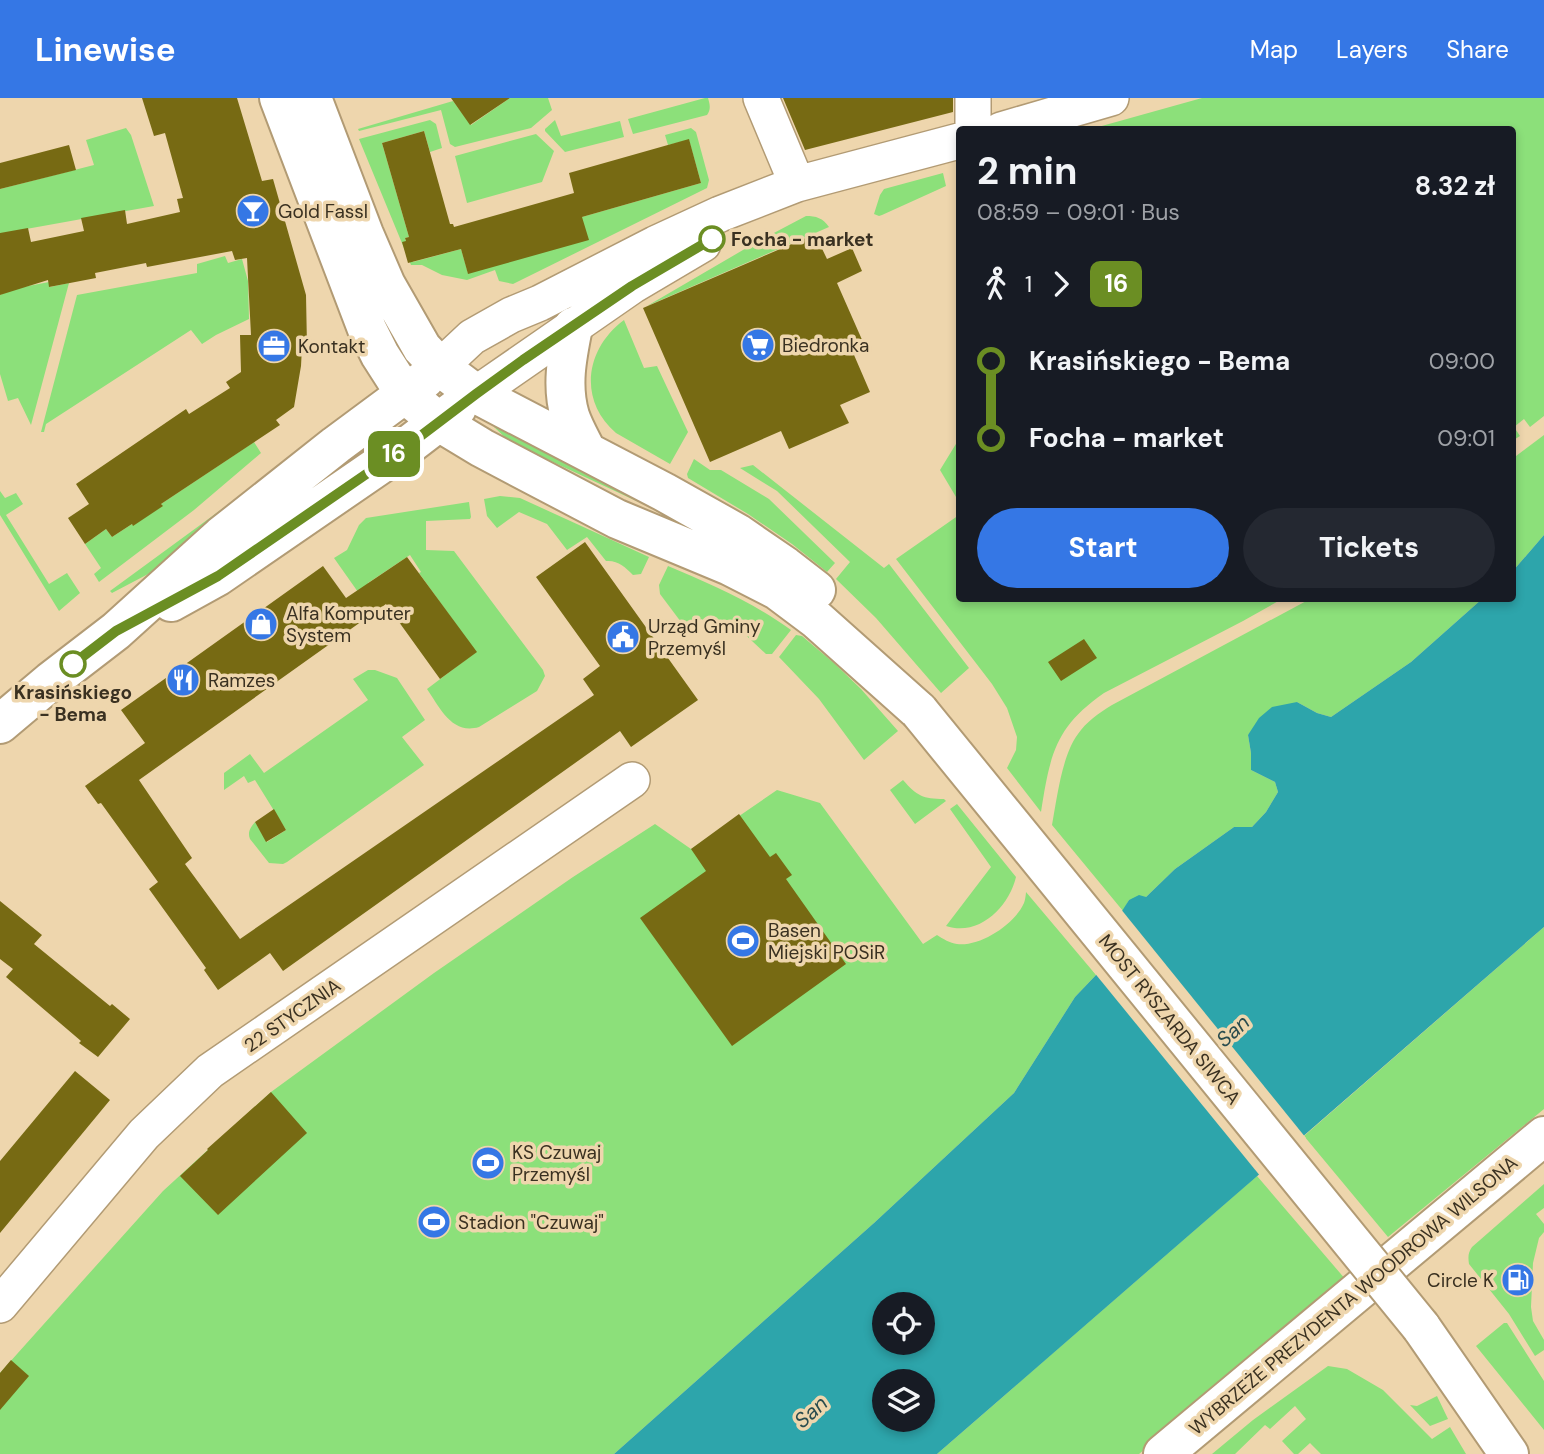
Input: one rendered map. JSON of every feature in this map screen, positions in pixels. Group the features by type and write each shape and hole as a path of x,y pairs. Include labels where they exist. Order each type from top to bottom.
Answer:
{"main road":[{"path":"279,98 367,329 405,394 439,422 482,448 617,519 730,566 777,590 817,620 919,711"},
{"path":"312,98 386,285 422,348 440,367 476,394 737,533 785,566 817,591 870,641 919,711"},
{"path":"573,327 564,375 570,416 587,452"},
{"path":"0,724 116,631 221,536 440,367"},
{"path":"116,631 218,576 476,394"},
{"name":"MOST RYSZARDA SIWCA","path":"919,711 1421,1327 1509,1454"},
{"name":"WYBRZEŻE PREZYDENTA WOODROWA WILSONA","path":"1163,1454 1544,1136"}],"street":[{"path":"761,98 797,184"},
{"path":"973,98 973,126"},
{"path":"1015,126 1111,98"},
{"path":"440,367 472,337 512,315 720,214 797,184 956,142"},
{"path":"476,394 632,286 756,212 797,184"},
{"name":"22 STYCZNIA","path":"0,1305 145,1134 210,1071 632,780"}],"green space":[{"path":"510,98 548,98 552,110 531,128 455,147 450,144 441,110 359,131 358,129 453,101 471,125"},
{"path":"708,98 710,105 707,115 633,134 628,119"},
{"path":"1202,98 1544,98 1544,416 1530,427 1524,419 1516,425 1516,126 1102,126"},
{"path":"430,120 436,124 442,148 430,152 424,131 382,143 409,237 405,238 413,262 461,249 468,273 582,217 701,183 689,140 668,145 665,135 691,128 696,132 709,180 707,188 513,284 499,281 495,270 467,280 442,275 422,265 411,265 359,139"},
{"path":"555,120 561,136 620,121 624,137 565,152 545,131"},
{"path":"126,128 131,135 154,206 4,233 18,288 49,282 50,287 69,283 31,425 18,398 8,401 0,374 0,295 4,293 0,280 0,189 94,165 86,140"},
{"path":"536,134 554,151 542,182 467,203 455,156"},
{"path":"943,173 946,186 882,215 874,214 884,189"},
{"path":"806,216 819,218 829,227 647,306 755,243"},
{"path":"225,256 228,263 242,259 248,281 249,319 202,344 191,330 46,424 44,432 41,432 77,295 197,273 197,264"},
{"path":"624,320 644,368 657,366 688,432 670,464 616,433 596,406 591,375 594,360 601,345"},
{"path":"495,424 647,501 645,505 510,442 494,427"},
{"path":"1544,435 1544,535 1516,567 1516,456"},
{"path":"254,442 261,453 194,510 99,582 94,574 101,568 85,544 106,529 112,537 133,525"},
{"path":"956,444 956,497 940,470"},
{"path":"694,459 710,470 721,470 769,499 835,563 827,572 748,514 688,478 687,474"},
{"path":"753,465 884,568 889,564 969,668 941,693 876,618 836,579 850,562 777,491 740,468"},
{"path":"263,479 267,483 152,572 112,593 110,591"},
{"path":"0,491 5,498 16,493 23,504 6,515 49,584 67,573 80,593 59,611 0,515"},
{"path":"500,496 520,498 649,557 641,574 633,575 618,563 606,561 587,537 567,550 547,524 519,512 497,528 487,516 484,499"},
{"path":"469,502 470,519 426,521 426,550 454,551 545,676 537,691 479,727 470,728 454,724 427,689 476,652 419,573 421,572 410,555 368,583 370,609 334,558 347,550 359,525 366,518"},
{"path":"956,517 956,602 1277,602 1104,693 1088,706 1075,718 1058,744 1048,774 1041,812 1007,768 1016,750 1017,737 1007,708 992,684 896,559"},
{"path":"668,566 747,603 791,630 772,654 766,654 735,625 718,626 701,619 687,630 660,594 659,585"},
{"path":"1304,602 1479,602 1411,662 1331,717 1297,702 1248,735 1251,770 1275,782 1278,792 1266,812 1252,827 1234,827 1175,869 1146,897 1129,900 1123,911 1052,825 1061,777 1072,743 1089,722 1112,705"},
{"path":"796,635 802,636 835,664 898,731 864,760 819,699 779,657"},
{"path":"368,670 397,678 425,720 402,737 424,765 287,862 269,863 250,839 251,828 255,822 267,842 286,830 255,780 248,783 244,776 224,790 224,773 250,754 264,773 368,700 353,679"},
{"path":"903,780 921,796 946,801 915,824 890,790"},
{"name":"KS Czuwaj Przemyśl","path":"777,790 820,803 923,944 937,935 957,944 986,938 1013,919 1024,903 1026,892 1096,975 1075,997 1014,1093 874,1223 614,1454 0,1454 0,1373 163,1191 271,1092 434,973 655,824 691,849"},
{"path":"957,804 1016,877 1007,899 991,917 970,927 958,928 946,926 991,867 950,809"},
{"path":"1544,927 1544,1109 1388,1237 1304,1136"},
{"path":"1257,1176 1346,1280 1139,1454 937,1454"},
{"name":"Circle K","path":"1544,1184 1544,1208 1536,1214 1544,1224 1544,1232 1539,1238 1533,1263 1531,1307 1533,1321 1544,1340 1544,1350 1535,1356 1509,1314 1469,1264 1468,1257 1472,1247"},
{"path":"1507,1323 1544,1381 1544,1430 1476,1346"},
{"path":"1328,1366 1347,1369 1383,1390 1432,1439 1450,1427 1466,1454 1321,1454 1310,1443 1298,1454 1294,1454 1282,1441 1306,1419 1295,1406 1270,1429 1265,1425 1235,1454 1212,1454 1253,1420"},
{"path":"1437,1396 1448,1419 1430,1426 1410,1405 1417,1406"}],"water":[{"name":"San","path":"1544,535 1544,927 937,1454 614,1454 874,1223 1014,1093 1075,997 1096,975 1129,900 1139,895 1146,897 1175,869 1234,827 1252,827 1266,812 1278,792 1275,782 1251,770 1248,735 1259,718 1272,707 1297,702 1331,717 1411,662 1479,602 1516,602 1516,567"}],"pier":[{"path":"1120,908 1306,1138 1261,1177 1093,971"}],"building":[{"path":"142,98 237,98 262,181 273,179 306,295 307,347 302,347 294,407 276,420 280,425 161,504 163,506 133,526 132,524 112,537 106,529 85,544 68,518 89,504 76,484 186,409 189,414 230,388 226,382 241,372 240,335 251,335 247,258 235,260 232,251 147,267 146,263 95,273 96,278 49,287 48,280 0,295 0,233 28,228 31,242 84,231 81,218 125,210 127,224 180,212 177,199 183,198 165,133 154,136"},
{"path":"451,98 510,98 470,125"},
{"path":"783,98 953,98 953,112 805,150"},
{"path":"424,131 450,224 454,227 574,193 569,173 689,139 701,183 582,217 589,240 468,274 461,249 408,263 402,242 409,237 382,143"},
{"path":"69,145 76,170 0,189 0,163"},
{"name":"Biedronka","path":"815,234 827,259 852,248 862,271 837,283 863,342 851,348 870,392 840,405 849,423 789,449 781,431 710,462 643,308"},
{"path":"585,542 698,700 631,747 620,731 283,971 270,953 218,990 204,970 206,968 149,889 158,882 101,803 98,804 85,786 145,743 121,710 323,566 346,598 407,557 477,652 440,679 386,604 139,780 192,858 185,864 240,939 594,695 583,679 600,666 536,577"},
{"path":"1084,639 1097,658 1061,681 1048,662"},
{"path":"274,809 286,830 266,842 255,822"},
{"name":"Basen Miejski POSiR","path":"739,814 770,857 776,853 792,875 786,879 846,964 732,1046 640,918 706,871 691,849"},
{"path":"0,901 42,935 34,944 130,1019 98,1057 6,977 13,969 0,959"},
{"path":"75,1071 110,1100 0,1233 0,1161"},
{"path":"271,1092 307,1133 218,1215 180,1176"},
{"path":"11,1360 29,1376 0,1410 0,1373"}],"bus line":[{"name":"16","path":"73,664 116,631 218,576 410,444 523,360 632,286 712,239"}],"place":[{"name":"Gold Fassl","path":"253,211"},
{"name":"Focha - market","path":"712,239"},
{"name":"Biedronka","path":"758,345"},
{"name":"Kontakt","path":"274,346"},
{"name":"Alfa Komputer System","path":"261,624"},
{"name":"Urząd Gminy Przemyśl","path":"623,637"},
{"name":"Krasińskiego - Bema","path":"73,664"},
{"name":"Ramzes","path":"183,680"},
{"name":"Basen Miejski POSiR","path":"743,941"},
{"name":"KS Czuwaj Przemyśl","path":"488,1163"},
{"name":"Stadion \"Czuwaj\"","path":"434,1222"},
{"name":"Circle K","path":"1518,1280"}]}
